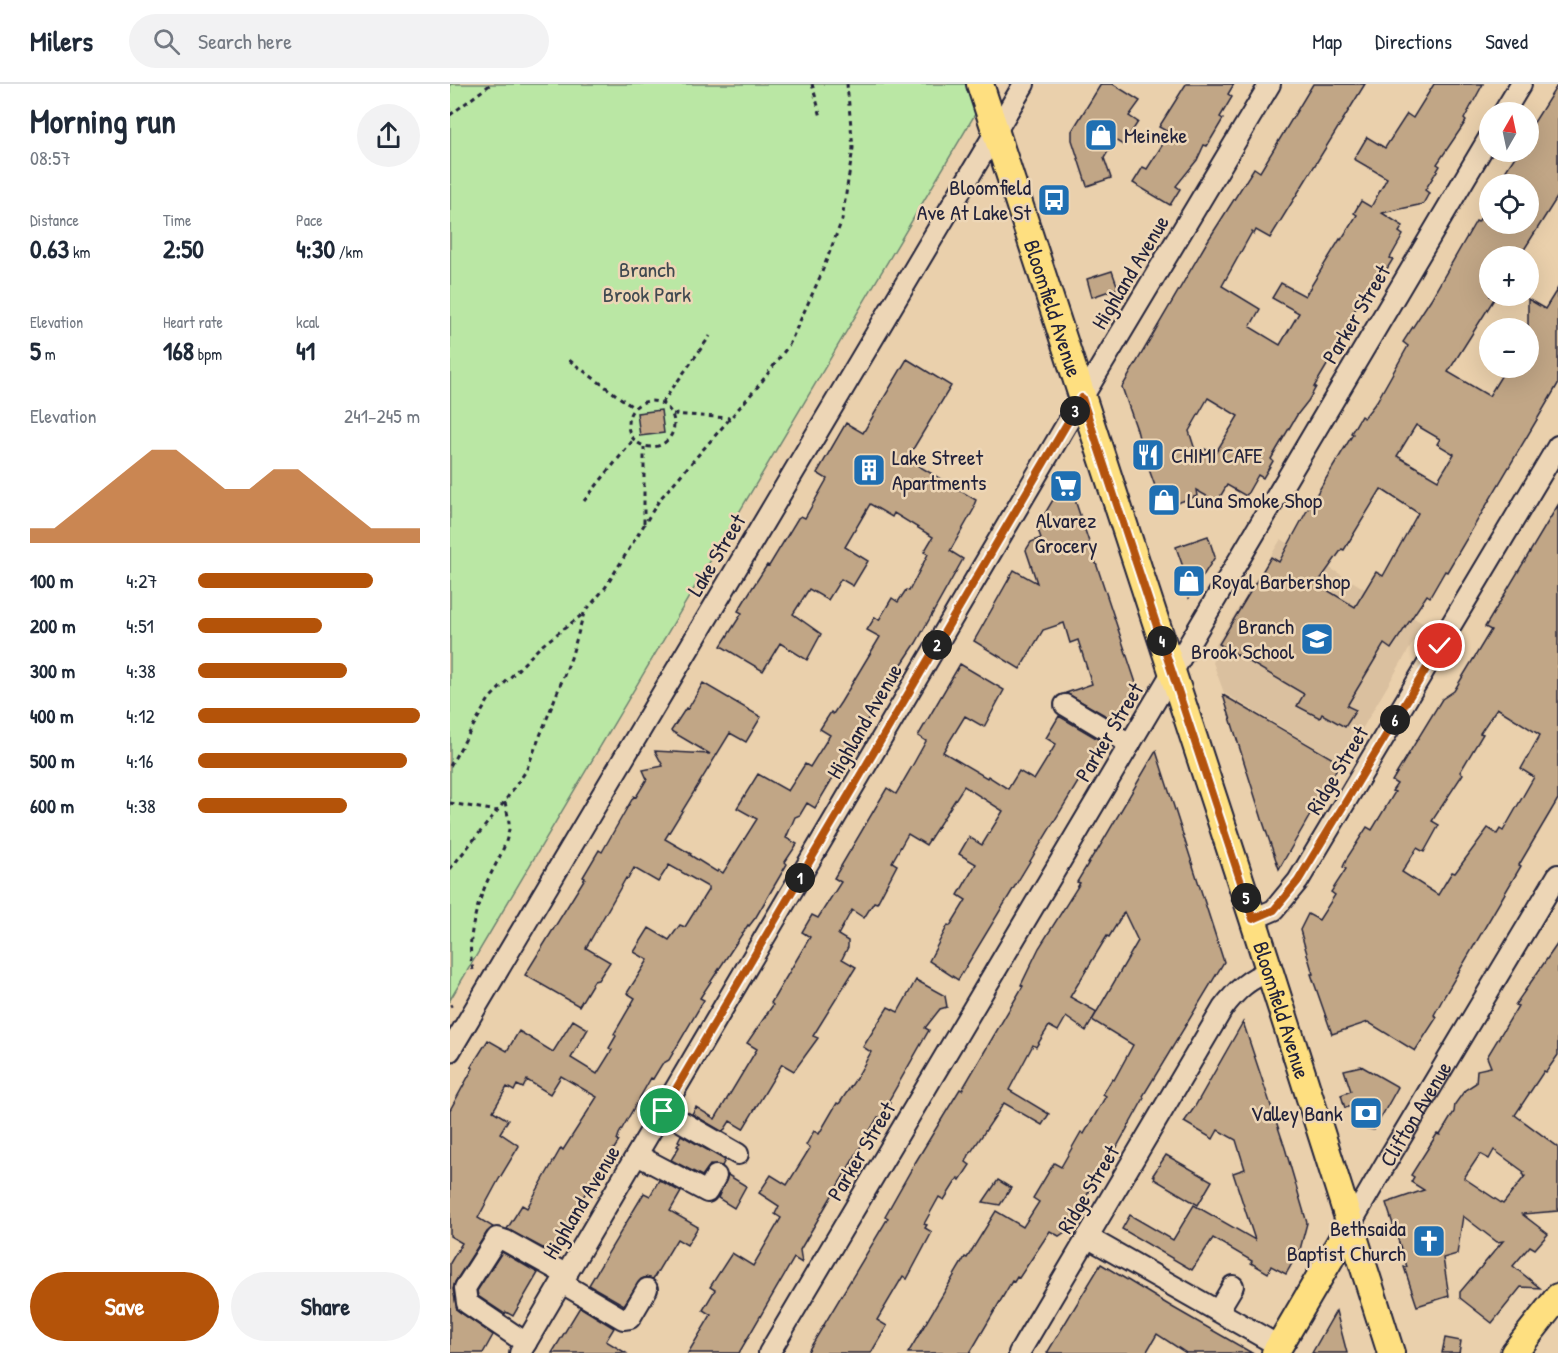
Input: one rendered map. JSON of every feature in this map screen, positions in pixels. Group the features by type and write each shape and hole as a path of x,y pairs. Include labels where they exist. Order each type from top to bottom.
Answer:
{"main road":[{"name":"Bloomfield Avenue","path":"980,84 1253,919 1391,1353"},
{"name":"Clifton Avenue","path":"1277,1350 1350,1225"},
{"path":"1514,1353 1558,1297"}],"street":[{"name":"Lake Street","path":"450,1051 1024,84"},
{"name":"Highland Avenue","path":"523,1348 1082,398 1270,84"},
{"path":"1510,102 1521,84"},
{"name":"Parker Street","path":"769,1353 1479,154"},
{"name":"Ridge Street","path":"1253,919 1274,910 1298,881 1558,446"},
{"path":"1065,705 1130,744"},
{"name":"Clifton Avenue","path":"1350,1225 1558,875"},
{"name":"Ridge Street","path":"1019,1353 1223,1008 1247,982 1269,972"},
{"path":"663,1111 738,1154"},
{"path":"637,1155 707,1192 716,1176"},
{"path":"1088,1237 1218,1311 1277,1350"},
{"path":"523,1348 467,1303 465,1288 497,1238 506,1240 622,1319 630,1318 647,1289"},
{"path":"1218,1311 1233,1286"}],"path":[{"path":"450,115 491,84"},
{"path":"812,84 821,117"},
{"path":"450,766 489,699 540,647 585,613 605,588 660,499 760,384 789,345 820,277 842,220 853,148 847,84"},
{"path":"662,403 710,336"},
{"path":"569,360 634,408"},
{"path":"647,401 662,403 673,414 675,429 672,436 660,446 644,447 628,430 628,423 634,408 647,401"},
{"path":"673,414 730,418"},
{"path":"584,501 634,439"},
{"path":"644,447 644,525"},
{"path":"450,869 526,771 571,658 585,613"},
{"path":"473,969 469,955 471,932 486,885 501,854 509,827 505,801"},
{"path":"450,803 497,811"}],"shaded area":[{"name":"Branch Brook School","path":"1281,539 1424,624 1342,763 1224,693 1210,654"}],"green space":[{"name":"Branch Brook Park","path":"450,84 993,84 450,1000"}],"building":[{"name":"Meineke","path":"1101,84 1113,84 1140,101 1129,116 1138,122 1123,145 1115,140 1104,158 1111,178 1087,186 1072,140 1072,131"},
{"path":"1186,84 1234,84 1228,94 1232,97 1220,117 1223,119 1207,146 1204,145 1197,160 1176,186 1180,189 1170,205 1133,183 1143,167 1147,169 1170,133 1159,127"},
{"path":"1313,84 1365,84 1270,238 1256,230 1254,234 1252,232 1222,286 1260,309 1250,327 1280,345 1299,313 1272,298 1281,283 1305,296 1357,215 1354,213 1361,201 1371,207 1387,178 1354,159 1367,137 1385,148 1407,114 1413,118 1434,84 1483,84 1464,119 1466,121 1437,164 1440,166 1425,190 1429,193 1423,204 1382,213 1403,226 1399,232 1403,235 1390,258 1393,259 1382,277 1378,274 1375,278 1351,316 1355,318 1308,401 1271,459 1273,461 1263,478 1258,475 1246,496 1227,485 1217,502 1196,490 1197,496 1163,508 1122,387 1207,242 1254,168 1260,172","holes":["1208,398 1238,416 1215,454 1205,449 1196,453 1189,431"]},
{"path":"1558,84 1558,196 1539,226 1539,174 1504,174 1511,162 1539,162 1539,114"},
{"path":"1479,220 1479,234 1534,234 1526,246 1479,246 1479,306 1490,306 1482,318 1479,318 1479,323 1448,372 1489,396 1500,378 1539,378 1539,318 1528,318 1528,306 1539,305 1545,309 1558,288 1558,384 1447,572 1445,571 1430,597 1427,595 1391,649 1384,644 1347,706 1356,710 1345,727 1322,714 1320,718 1297,706 1304,694 1219,644 1271,557 1279,562 1353,434 1351,433 1361,416 1364,418 1377,401 1408,346 1403,342 1476,221","holes":["1416,425 1440,439 1437,444 1454,454 1438,480 1397,456","1381,489 1418,513 1383,576 1376,572 1355,607 1317,584 1342,549 1344,550"]},
{"path":"1112,271 1118,288 1092,297 1087,279"},
{"path":"907,359 951,386 907,459 976,500 975,507 950,551 963,559 916,643 888,685 815,808 807,803 800,815 795,817 786,838 797,844 785,862 787,864 756,917 748,925 700,998 704,1000 669,1060 662,1064 653,1079 651,1078 619,1134 617,1140 619,1141 574,1211 574,1215 552,1253 507,1229 522,1205 527,1208 561,1148 563,1150 597,1097 561,1076 550,1094 527,1080 523,1088 517,1085 514,1091 507,1087 493,1111 508,1120 500,1133 519,1146 478,1218 493,1227 487,1232 455,1282 453,1289 457,1310 493,1335 483,1353 450,1353 450,1263 462,1243 450,1236 450,1110 473,1068 471,1067 488,1040 507,1051 519,1031 553,1052 573,1020 588,1029 571,1058 597,1074 612,1050 609,1048 616,1036 614,1034 635,998 627,993 648,960 634,952 649,928 669,940 680,925 685,927 708,890 708,887 669,865 658,882 634,868 586,948 610,962 598,980 594,981 579,1006 525,975 585,878 583,877 599,850 602,852 634,796 636,797 647,779 643,770 663,766 655,751 710,754 671,731 686,708 688,709 703,683 761,717 746,742 730,733 665,839 717,872 718,870 723,873 757,819 737,808 758,774 788,791 805,764 810,767 830,735 820,729 841,702 880,637 867,630 875,617 879,620 892,598 898,602 906,590 909,591 928,554 924,552 933,537 894,513 892,517 870,504 845,547 868,561 853,586 841,579 828,600 809,589 793,614 821,634 807,660 780,643 763,671 721,646 742,613 738,611 751,590 767,565 769,566 798,518 801,516 805,518 827,479 817,473 846,423 863,433"},
{"path":"661,410 664,433 640,436 637,413"},
{"path":"1067,476 1137,686 1136,695 1131,695 1115,721 1066,693 1092,684 1078,640 1070,643 1064,623 1043,630 1020,669 974,641 1014,570 1037,583 1026,550 1031,542 1041,538 1037,527"},
{"path":"1558,505 1558,799 1445,995 1434,1015 1437,1017 1415,1051 1368,1022 1332,1034 1311,974 1313,974 1300,930 1308,914 1319,920 1335,895 1331,892 1346,869 1343,867 1347,858 1367,827 1372,830 1395,792 1392,791 1397,784 1392,781 1442,699 1454,691 1491,630 1485,627","holes":["1497,708 1540,735 1521,769 1534,777 1503,831 1500,829 1497,834 1488,828 1455,873 1452,872 1438,895 1402,872 1417,848 1424,852 1439,825 1432,821 1463,774 1460,772 1483,734 1480,733"]},
{"path":"1208,536 1215,557 1189,598 1180,569 1183,567 1176,547"},
{"path":"960,664 1004,690 984,727 965,716 943,752 987,778 988,776 1008,789 1019,771 1034,780 1056,744 1046,738 1059,716 1103,742 1097,753 1094,751 1089,764 958,980 929,961 948,925 950,926 966,900 958,895 976,864 959,854 969,837 982,845 1003,811 964,786 926,845 908,834 892,862 897,865 877,903 874,902 864,918 852,910 838,935 848,941 848,947 842,959 856,967 813,1036 818,1038 794,1071 782,1064 743,1129 730,1121 723,1132 692,1114 696,1107 715,1119 757,1049 747,1043 773,1005 771,1003 810,937 802,932 812,915 818,918 841,882 834,878 887,788 896,794 926,741 918,736"},
{"path":"1223,695 1340,763 1279,869 1262,819"},
{"path":"1156,751 1224,962 1143,1096 1144,1098 1109,1161 1106,1160 1089,1192 1069,1222 1071,1223 1059,1236 1050,1231 1019,1278 1012,1281 970,1353 908,1353 965,1257 967,1258 996,1211 1023,1227 1039,1202 1033,1198 1054,1163 1061,1167 1081,1132 1084,1134 1106,1096 1103,1094 1112,1079 1114,1080 1133,1045 1092,1020 1086,1031 1066,1017 1058,1031 1049,1026 1036,1047 1033,1045 1009,1090 1049,1114 1042,1125 1004,1103 969,1155 966,1162 970,1165 960,1180 958,1178 944,1200 939,1197 924,1224 927,1225 925,1228 932,1232 907,1279 903,1276 877,1320 887,1326 871,1353 807,1353 888,1218 885,1216 915,1163 960,1089 962,1090 1023,986 1021,985 1039,948 1080,883 1077,882","holes":["1124,912 1138,941 1097,1012 1070,997"]},
{"path":"1558,943 1558,1055 1546,1072 1544,1071 1515,1115 1558,1147 1558,1211 1522,1214 1548,1234 1535,1249 1530,1246 1513,1266 1540,1288 1521,1287 1492,1323 1460,1298 1460,1292 1503,1241 1497,1242 1463,1216 1457,1254 1443,1258 1449,1296 1417,1306 1386,1203 1424,1190 1411,1182 1414,1177 1411,1175 1437,1134 1440,1135 1454,1112 1455,1104 1465,1090 1476,1083 1477,1070 1491,1067 1487,1057 1518,1006 1515,1005","holes":["1494,1150 1524,1172 1525,1176 1503,1204 1464,1178 1480,1154 1489,1159"]},
{"path":"916,980 945,996 947,1007 940,1009 925,1028 929,1030 888,1102 890,1103 880,1118 878,1117 800,1250 802,1263 794,1258 739,1353 688,1353 711,1315 703,1310 715,1290 710,1287 732,1253 753,1266 781,1218 775,1214 779,1206 759,1193 771,1175 787,1185 810,1148 806,1145 814,1131 819,1134 837,1103 839,1104 857,1077 871,1052 863,1047 888,1007 898,1012"},
{"path":"1243,1022 1307,1223 1297,1261 1294,1260 1286,1274 1271,1266 1268,1273 1213,1238 1192,1270 1122,1229 1130,1215 1173,1240 1194,1205 1255,1240 1233,1173 1245,1169 1236,1140 1218,1130 1213,1139 1184,1122"},
{"path":"1361,1066 1398,1087 1374,1130 1362,1128 1355,1105 1345,1108 1341,1095 1351,1091 1344,1070"},
{"path":"681,1135 725,1160 722,1166 710,1165 702,1176 671,1160 679,1147 677,1146"},
{"path":"1166,1155 1212,1181 1198,1205 1154,1179 1153,1175"},
{"path":"728,1175 746,1186 734,1208 718,1198"},
{"path":"659,1180 681,1192 670,1211 698,1227 687,1245 677,1239 653,1279 646,1277 641,1279 624,1305 589,1285 644,1193 650,1196"},
{"path":"998,1180 1011,1188 1000,1205 983,1202"},
{"path":"502,1252 538,1273 513,1316 506,1312 505,1314 478,1296 477,1291"},
{"path":"1101,1264 1252,1353 1186,1353 1157,1334 1146,1353 1047,1353"},
{"path":"580,1307 614,1328 606,1341 626,1353 552,1353"},
{"path":"1336,1311 1347,1353 1312,1353"},
{"path":"1445,1338 1461,1341 1459,1353 1442,1353"}],"place":[{"name":"Meineke","path":"1101,135"},
{"name":"Bloomfield Ave At Lake St","path":"1054,200"},
{"name":"CHIMI CAFE","path":"1148,455"},
{"name":"Lake Street Apartments","path":"869,470"},
{"name":"Alvarez Grocery","path":"1066,486"},
{"name":"Luna Smoke Shop","path":"1164,500"},
{"name":"Royal Barbershop","path":"1189,581"},
{"name":"Branch Brook School","path":"1317,639"},
{"name":"Valley Bank","path":"1366,1113"},
{"name":"Bethsaida Baptist Church","path":"1429,1241"}],"route":[{"path":"663,1111 1082,398 1253,919 1274,910 1291,892 1440,646"}]}
